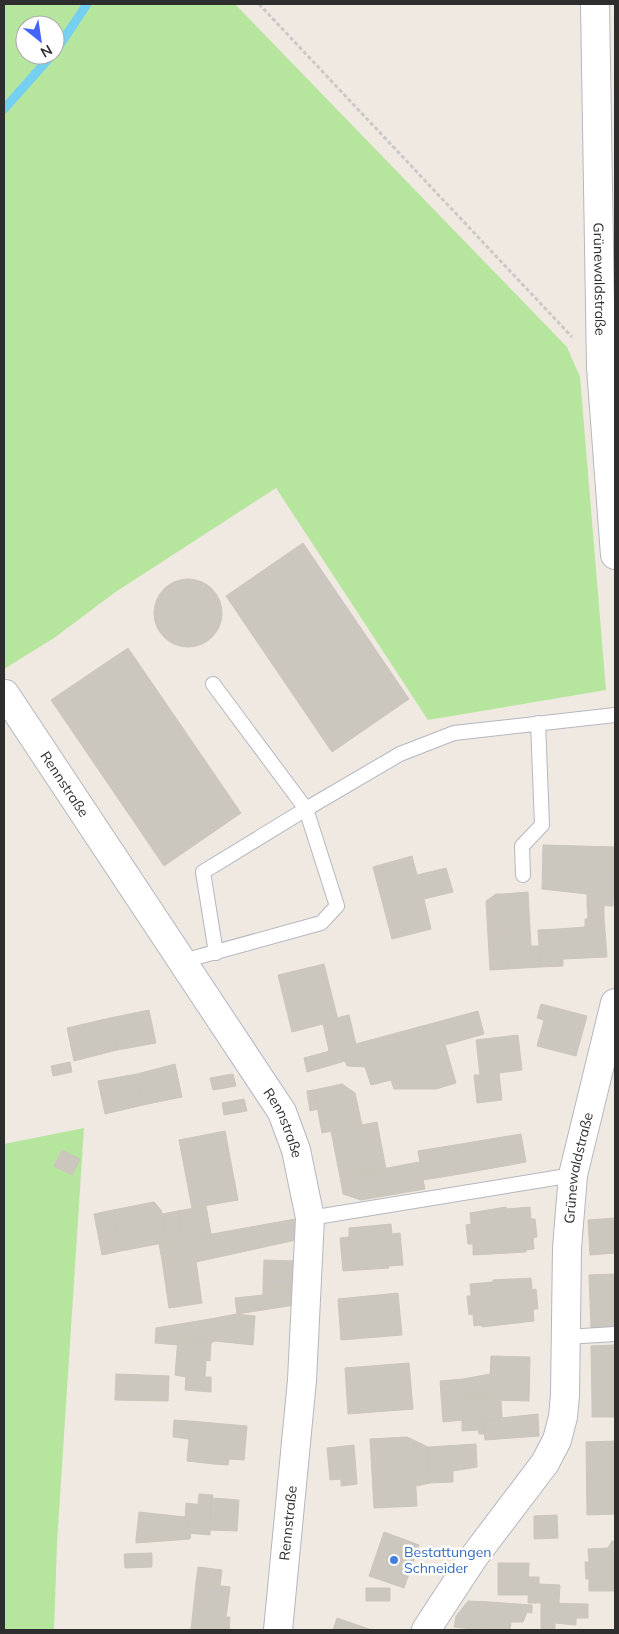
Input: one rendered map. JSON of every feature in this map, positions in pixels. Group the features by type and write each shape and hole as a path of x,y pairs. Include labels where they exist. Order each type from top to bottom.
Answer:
{"street":[{"name":"Grünewaldstraße","path":"595,4 601,367 615,555"},
{"name":"Rennstraße","path":"5,694 282,1112 296,1150 310,1218 302,1380 278,1630"},
{"name":"Grünewaldstraße","path":"426,1630 474,1558 545,1463 557,1440 563,1417 565,1395 567,1248 573,1175 615,1003"}],"lane":[{"path":"183,961 321,923 337,906 306,809 213,684"},
{"path":"216,953 203,872 306,809 400,754 454,733 615,715"},
{"path":"524,876 522,846 542,825 538,723"},
{"path":"310,1218 573,1175"},
{"path":"566,1337 615,1334"}],"path":[{"path":"259,4 601,367"}],"green space":[{"path":"4,4 235,4 567,347 580,377 606,690 428,720 276,488 114,593 54,638 4,669"},
{"path":"84,1128 57,1543 54,1630 4,1630 4,1144"}],"building":[{"path":"303,543 409,699 332,752 226,596"},
{"path":"188,579 201,582 212,589 219,600 222,613 219,626 212,637 201,644 188,647 175,644 164,637 157,626 154,613 157,600 164,589 175,582"},
{"path":"128,648 241,813 164,866 51,700"},
{"path":"543,845 615,847 613,906 587,905 587,894 542,889"},
{"path":"412,856 417,875 446,868 453,892 424,899 431,929 392,939 373,867"},
{"path":"528,892 531,946 539,946 540,967 507,969 503,894"},
{"path":"496,894 503,894 507,969 490,970 486,901"},
{"path":"587,905 604,906 604,918 588,919"},
{"path":"604,918 607,957 563,959 563,966 540,967 539,946 559,945 558,929 585,927 585,919"},
{"path":"558,929 559,945 539,946 538,930"},
{"path":"324,964 338,1020 292,1032 278,975"},
{"path":"541,1004 587,1016 576,1056 537,1046 544,1020 537,1018"},
{"path":"149,1010 156,1043 117,1050 110,1018"},
{"path":"478,1011 484,1034 445,1045 456,1083 436,1089 394,1089 391,1080 371,1085 365,1067 347,1066 345,1061 307,1072 304,1058"},
{"path":"349,1015 356,1044 329,1051 323,1024"},
{"path":"110,1018 117,1050 74,1061 67,1028"},
{"path":"518,1035 522,1070 499,1073 502,1100 477,1103 474,1075 480,1075 476,1040"},
{"path":"70,1062 72,1072 53,1076 51,1066"},
{"path":"175,1064 182,1097 143,1105 137,1074"},
{"path":"137,1074 143,1105 105,1114 98,1081"},
{"path":"233,1074 236,1086 213,1090 210,1078"},
{"path":"342,1084 355,1093 362,1125 322,1133 314,1090"},
{"path":"314,1090 318,1109 310,1111 307,1091"},
{"path":"244,1099 247,1111 224,1115 222,1103"},
{"path":"377,1122 386,1169 340,1177 331,1131"},
{"path":"225,1131 238,1200 192,1208 179,1140"},
{"path":"521,1134 526,1162 460,1174 455,1145"},
{"path":"455,1145 460,1174 423,1180 418,1151"},
{"path":"62,1150 80,1159 72,1175 54,1166"},
{"path":"419,1162 425,1189 361,1200 343,1194 340,1177"},
{"path":"154,1202 161,1210 168,1242 121,1251 113,1210"},
{"path":"206,1206 211,1234 183,1239 178,1211"},
{"path":"506,1207 507,1209 530,1207 531,1219 535,1219 537,1237 533,1238 534,1249 526,1250 526,1252 473,1255 473,1244 468,1244 466,1225 471,1224 470,1213"},
{"path":"113,1210 121,1251 102,1255 94,1214"},
{"path":"178,1211 183,1239 168,1242 162,1214"},
{"path":"615,1218 615,1253 590,1255 588,1220"},
{"path":"295,1219 296,1240 196,1262 190,1238"},
{"path":"391,1224 392,1234 400,1233 403,1265 388,1266 389,1268 343,1271 340,1238 349,1237 349,1228"},
{"path":"190,1238 193,1255 162,1260 159,1244"},
{"path":"195,1254 202,1303 169,1308 162,1260"},
{"path":"264,1260 296,1261 296,1288 263,1287"},
{"path":"615,1274 615,1327 591,1328 589,1275"},
{"path":"531,1278 532,1290 536,1289 538,1309 533,1309 534,1321 482,1327 482,1325 474,1326 473,1314 469,1315 467,1296 471,1296 470,1284 493,1282 493,1280"},
{"path":"263,1287 296,1288 295,1305 237,1314 235,1298 263,1295"},
{"path":"398,1293 402,1335 341,1340 338,1299"},
{"path":"236,1314 255,1316 253,1345 215,1341 216,1318"},
{"path":"216,1318 215,1341 178,1338 178,1345 155,1343 156,1328"},
{"path":"178,1338 215,1341 211,1343 210,1361 206,1360 205,1377 211,1377 211,1392 185,1390 186,1377 175,1375"},
{"path":"615,1345 615,1403 592,1403 591,1346"},
{"path":"491,1356 530,1357 529,1401 489,1400"},
{"path":"409,1363 413,1409 348,1414 345,1368"},
{"path":"116,1374 169,1376 168,1401 115,1400"},
{"path":"490,1374 489,1395 465,1397 463,1379"},
{"path":"463,1379 465,1397 489,1395 489,1400 501,1401 502,1418 483,1420 485,1434 479,1434 478,1430 462,1431 462,1420 443,1422 440,1381"},
{"path":"592,1403 615,1403 615,1417 592,1417"},
{"path":"538,1414 539,1436 485,1440 483,1420"},
{"path":"174,1420 190,1421 189,1439 173,1437"},
{"path":"190,1421 247,1426 244,1460 229,1459 228,1465 214,1464 215,1446 206,1446 207,1440 189,1439"},
{"path":"407,1437 428,1447 430,1483 416,1486 415,1471 409,1472"},
{"path":"407,1437 409,1472 415,1471 417,1506 374,1508 370,1439"},
{"path":"189,1439 207,1440 206,1446 215,1446 214,1464 187,1461"},
{"path":"615,1441 615,1514 587,1515 586,1442"},
{"path":"476,1444 477,1467 453,1471 453,1482 430,1483 428,1447"},
{"path":"354,1445 357,1484 341,1486 341,1479 330,1480 327,1448"},
{"path":"199,1494 213,1495 211,1506 198,1505"},
{"path":"211,1498 239,1500 237,1531 210,1530"},
{"path":"186,1503 211,1506 210,1535 187,1533 188,1521 185,1521"},
{"path":"139,1512 185,1517 185,1521 188,1521 186,1535 136,1539"},
{"path":"557,1515 558,1538 534,1539 534,1516"},
{"name":"Bestattungen Schneider","path":"384,1532 419,1545 404,1588 369,1576"},
{"path":"191,1533 190,1539 136,1543 136,1539 186,1535"},
{"path":"612,1541 615,1541 615,1591 589,1591 589,1579 586,1579 585,1562 589,1562 588,1549 608,1548"},
{"path":"152,1553 152,1567 125,1568 124,1554"},
{"path":"498,1563 529,1563 528,1595 498,1595"},
{"path":"198,1567 222,1570 220,1585 196,1583"},
{"path":"529,1577 539,1577 539,1584 560,1585 559,1603 528,1603"},
{"path":"196,1583 230,1587 226,1617 230,1617 229,1630 191,1630"},
{"path":"366,1588 390,1588 390,1601 366,1601"},
{"path":"468,1601 490,1602 483,1630 454,1627 456,1616"},
{"path":"490,1602 532,1605 532,1613 527,1612 523,1622 511,1622 510,1630 483,1630"},
{"path":"541,1603 588,1604 588,1618 576,1618 576,1625 555,1623 555,1630 541,1630"},
{"path":"337,1618 369,1629 333,1630"}],"waterway":[{"path":"65,37 87,4"},
{"path":"4,109 43,65"}],"place":[{"name":"Bestattungen Schneider","path":"394,1560"}]}
